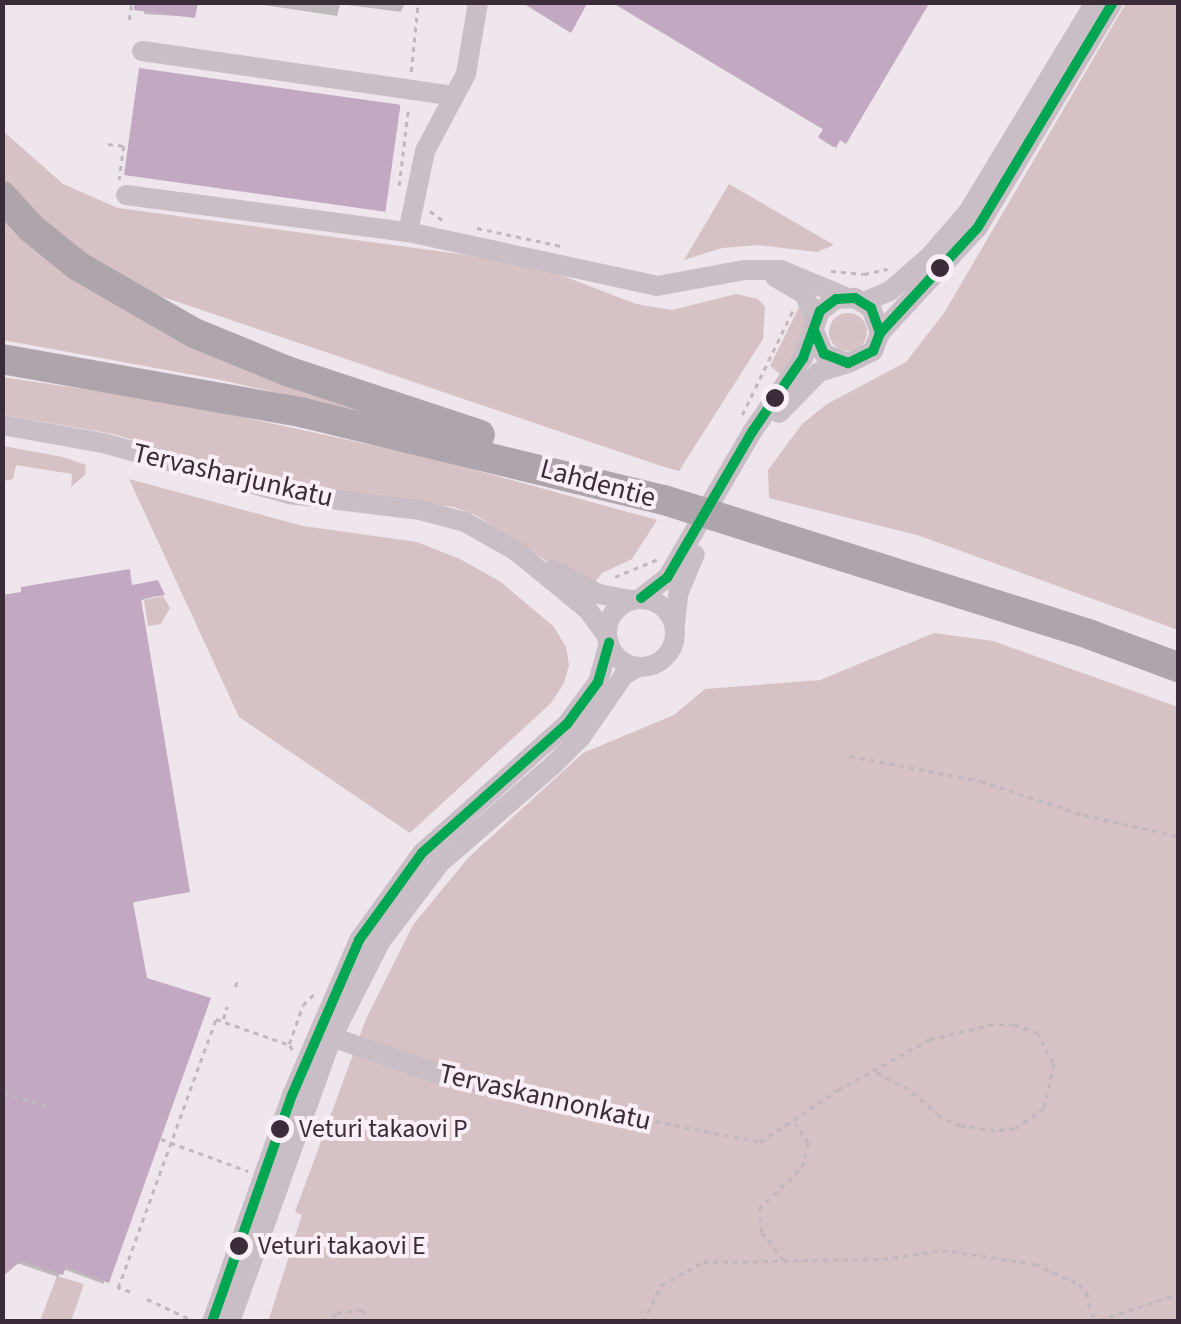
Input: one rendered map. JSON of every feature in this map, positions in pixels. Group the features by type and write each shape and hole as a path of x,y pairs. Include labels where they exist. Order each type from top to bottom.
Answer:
{"highway":[{"path":"2,196 31,228 78,266 194,333 287,371 487,438 508,460"},
{"name":"Lahdentie","path":"2,358 210,394 508,460 664,500 1091,634 1178,667"}],"street":[{"path":"408,232 424,151 471,57 478,2"},
{"path":"230,1322 324,1034 381,941 418,887 580,737 624,675 664,658 676,638 686,571 768,428 795,393 820,372 866,358 880,333 978,227 1095,2"},
{"path":"212,1322 359,940 387,896 450,824 567,724 598,682 611,616 666,578 752,432 794,372 827,304 890,291 944,244 1034,121 1113,2"},
{"path":"142,50 454,96"},
{"path":"126,195 408,232 657,286 744,270 795,273 855,300 876,315 880,333"},
{"path":"744,270 793,286 804,294 824,354 848,363"},
{"name":"Tervasharjunkatu","path":"2,425 102,443 289,494 444,514 586,588 635,599"},
{"name":"Tervasharjunkatu","path":"516,551 588,610 608,640"},
{"path":"635,599 663,606 675,626"},
{"path":"608,640 621,660 638,666"},
{"name":"Tervaskannonkatu","path":"324,1034 433,1072 538,1098"}],"path":[{"path":"129,20 132,2"},
{"path":"412,78 409,65 418,2"},
{"path":"397,200 410,97"},
{"path":"108,144 124,146 119,182 128,184 126,195"},
{"path":"426,206 448,222"},
{"path":"467,226 570,248"},
{"path":"821,269 864,274 890,268"},
{"path":"739,425 797,302"},
{"path":"763,370 775,376"},
{"path":"610,580 652,563 666,552"},
{"path":"2,596 13,594"},
{"path":"850,756 981,781 1097,819 1178,836"},
{"path":"236,986 238,979"},
{"path":"130,1292 118,1288 216,1019 290,1042 306,1000 318,990"},
{"path":"222,1021 227,1007"},
{"path":"784,1262 760,1232 759,1210 802,1166 808,1143 794,1122 873,1071 930,1039 989,1025 1038,1032 1054,1064 1044,1109 1014,1130 995,1132 974,1130 939,1116 908,1090 873,1071"},
{"path":"4,1092 50,1108"},
{"name":"Tervaskannonkatu","path":"538,1098 760,1142 794,1122"},
{"path":"161,1139 250,1172"},
{"path":"643,1322 661,1285 680,1271 703,1262 883,1259 942,1250 1035,1264 1079,1284 1087,1294 1091,1314 1101,1321 1178,1294"},
{"path":"147,1298 192,1320"},
{"path":"324,1322 337,1313 363,1310 368,1322"}],"shaded area":[{"path":"1126,3 1178,3 1178,630 917,535 769,498 768,470 802,424 827,404 906,362 944,313"},
{"path":"2,130 63,184 118,208 467,255 548,270 636,304 672,310 736,294 758,299 765,307 763,339 679,471 128,285 28,213 3,180"},
{"path":"729,184 834,245 817,252 758,245 722,248 684,260"},
{"path":"2,207 33,240 390,419 221,380 3,340"},
{"path":"801,303 807,316 804,344 780,374 770,366"},
{"path":"848,313 862,318 867,332 862,346 848,351 834,346 829,332 834,318"},
{"path":"2,377 178,403 431,458 657,520 632,559 602,573 593,585 557,568 477,516 454,507 269,481 113,434 3,415"},
{"path":"3,446 86,465 85,475 71,487 72,474 16,465 13,479 3,481"},
{"path":"129,479 303,526 417,542 460,559 501,582 554,627 566,647 569,665 564,683 551,703 410,833 239,717"},
{"path":"163,596 170,608 161,624 148,626 144,600"},
{"path":"934,633 993,641 1178,707 1178,1321 268,1322 302,1215 295,1212 366,1019 413,925 468,858 583,753 674,715 705,689 820,680"},
{"path":"57,1276 84,1284 71,1321 40,1321"}],"building":[{"path":"134,2 198,2 195,18 134,10"},
{"path":"521,2 588,2 571,33"},
{"path":"612,2 930,2 846,144 840,140 836,148 818,137 823,129"},
{"path":"139,68 400,105 385,212 124,175"},
{"path":"130,569 132,585 158,580 165,595 141,599 190,892 133,902 147,978 211,998 109,1283 66,1267 63,1275 21,1261 2,1277 2,595 21,592 21,587"}],"transit line":[{"path":"880,333 978,227 1113,2"},
{"path":"641,598 667,578 752,432 803,358 820,311 836,299 855,298 871,308 880,333 873,351 848,363 824,354 814,331"},
{"path":"212,1322 292,1095 359,940 422,853 567,724 598,682 609,643"}],"place":[{"name":"Veturi takaovi P","path":"280,1129"},
{"name":"Veturi takaovi E","path":"239,1246"}]}
